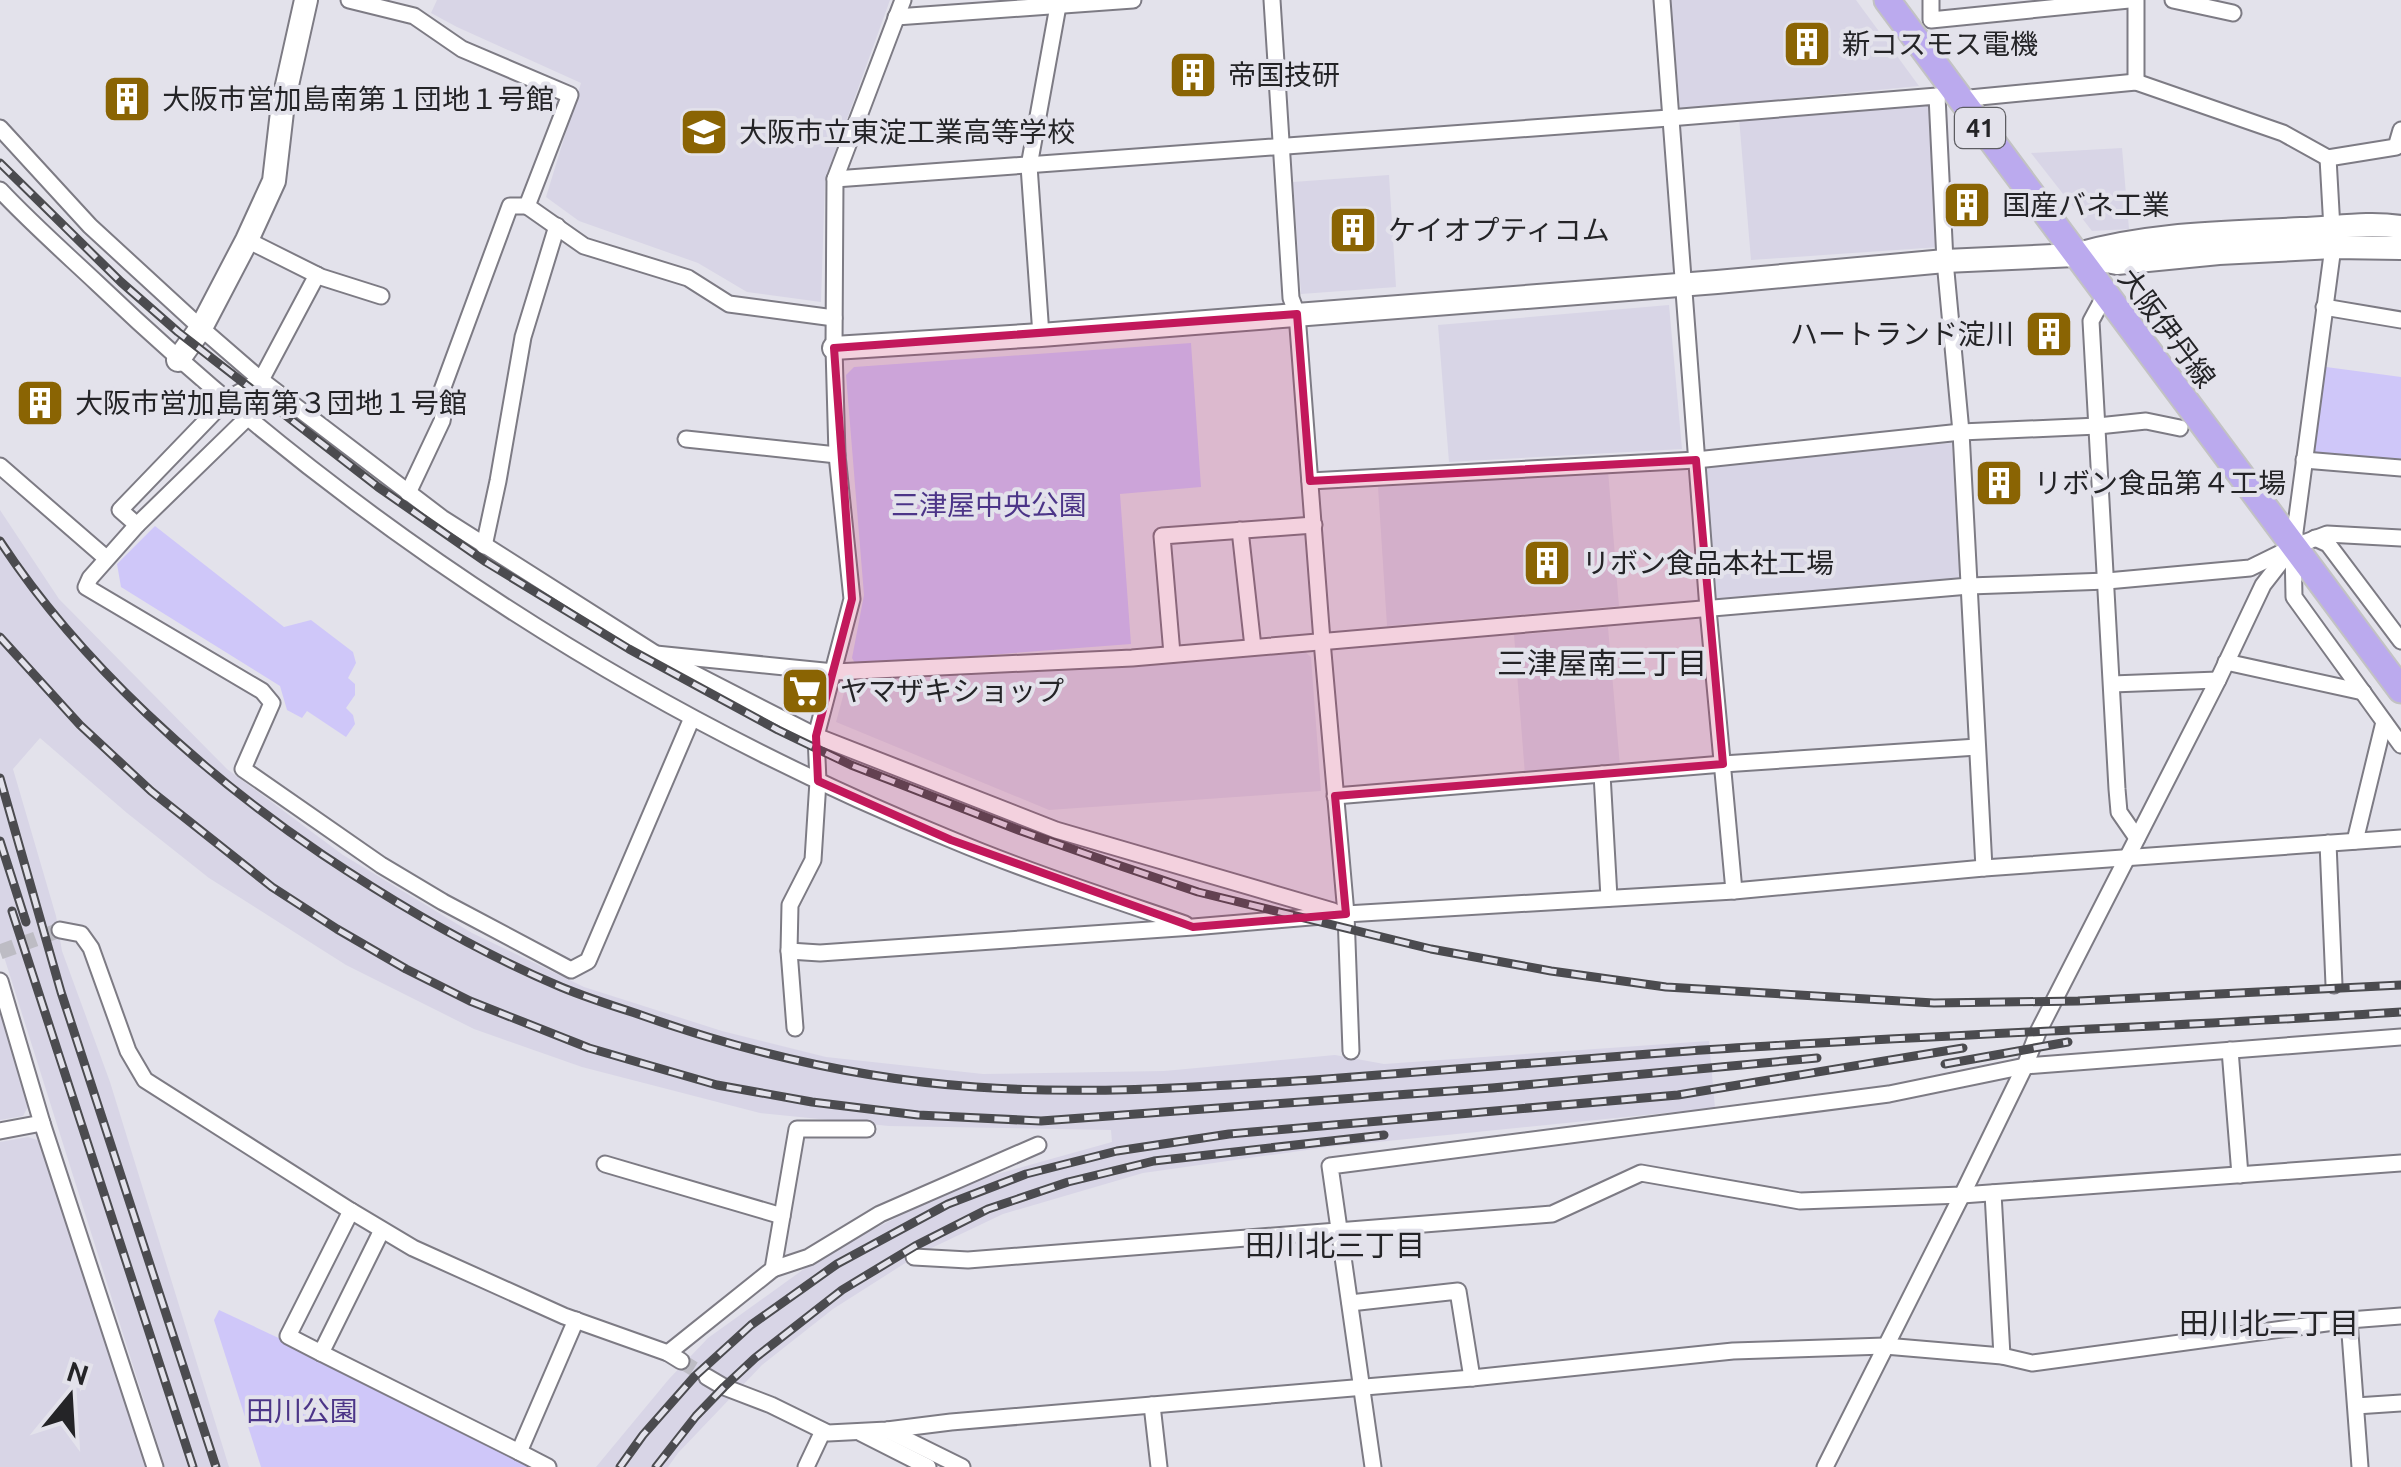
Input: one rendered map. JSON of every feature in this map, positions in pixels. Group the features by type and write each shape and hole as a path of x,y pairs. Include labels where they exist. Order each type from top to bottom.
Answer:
{"main road":[{"name":"大阪伊丹線","path":"1886,0 2105,295 2304,542 2401,690"}],"street":[{"path":"178,360 201,328 274,181 284,104 306,0"},
{"path":"349,0 414,16 462,48 570,94 527,206"},
{"path":"414,16 423,0"},
{"path":"795,1028 790,905 813,860 818,781 816,736 852,599 837,455 834,178 903,0"},
{"path":"896,17 1132,0"},
{"path":"1272,0 1291,298 1298,314 1346,914 1351,1051"},
{"path":"1662,0 1708,609 1734,891"},
{"path":"1930,0 1931,20 2059,4 2132,0 2136,82"},
{"path":"2172,0 2233,13"},
{"path":"1042,335 1029,166 1058,6"},
{"path":"1959,98 2136,82 2283,134 2328,158 2396,146 2401,130"},
{"path":"834,178 1938,96 1984,868"},
{"path":"0,128 90,226 261,380 484,546 656,654 816,736 1056,830 1346,914"},
{"path":"2328,158 2332,238 2304,460 2304,542 2294,597 2401,745"},
{"path":"0,190 178,360 247,418 376,519 576,651 692,718 818,781 951,840 1193,928"},
{"path":"408,493 442,420 442,390 510,206 527,206 584,246 688,278 729,304 834,318"},
{"path":"834,348 1682,285 1945,261 2075,255 2117,263 2219,254 2332,238 2388,225 2401,227"},
{"path":"484,546 523,337 557,226"},
{"path":"2332,238 2401,248"},
{"path":"247,240 317,275 381,296"},
{"path":"138,525 120,510 226,400 261,380 317,275"},
{"path":"2105,295 2092,321 2119,812 2136,838"},
{"path":"2324,307 2401,320"},
{"path":"247,418 106,558 86,587 262,691 272,703 244,770 396,874 571,970 588,961 692,718"},
{"path":"1310,481 1696,460 1961,432 2146,421 2180,428"},
{"path":"686,438 837,455"},
{"path":"174,456 192,473"},
{"path":"2304,460 2401,468"},
{"path":"0,466 106,558"},
{"path":"1172,654 1162,536 1314,525"},
{"path":"1240,530 1253,647"},
{"path":"656,654 834,672 1172,654 1969,586 2107,581 2250,568 2327,534 2401,538"},
{"path":"2304,542 2328,544 2401,641"},
{"path":"1825,1467 2263,585 2304,542"},
{"path":"2226,662 2363,692"},
{"path":"2112,684 2218,680"},
{"path":"2355,841 2384,722"},
{"path":"1335,796 1977,747"},
{"path":"1602,774 1609,898"},
{"path":"790,950 820,953 1346,914 1734,891 1984,868 2401,838"},
{"path":"2328,843 2334,985"},
{"path":"60,930 80,934 91,948 128,1051 145,1080 413,1248 576,1320 675,1357 773,1269 809,1257 880,1214 1038,1145"},
{"path":"0,981 42,1123 155,1467"},
{"path":"1374,1467 1330,1166 1890,1094 2024,1066 2401,1037"},
{"path":"2230,1050 2240,1175"},
{"path":"0,1132 42,1123"},
{"path":"773,1269 797,1130 866,1129"},
{"path":"914,1258 968,1260 1552,1214 1641,1173 1800,1201 1962,1195 2401,1163"},
{"path":"605,1164 782,1216"},
{"path":"1992,1193 2002,1356"},
{"path":"351,1211 288,1336 548,1467"},
{"path":"321,1353 382,1230"},
{"path":"1350,1303 1458,1290 1472,1378"},
{"path":"707,1377 828,1433 1472,1378 1733,1351 1885,1346 2002,1356 2032,1363 2401,1316"},
{"path":"519,1452 576,1320"},
{"path":"2350,1320 2360,1467"},
{"path":"2356,1406 2401,1403"},
{"path":"1152,1405 1159,1467"},
{"path":"887,1430 962,1467"},
{"path":"806,1467 823,1431"},
{"path":"858,1431 928,1467"}],"highlighted area":[{"path":"1297,314 1310,481 1696,460 1723,764 1335,796 1346,914 1193,927 951,840 818,781 816,736 852,599 834,348"}],"shaded area":[{"name":"大阪市立東淀工業高等学校","path":"437,0 890,0 825,180 821,302 747,292 698,263 579,221 546,197 581,83 431,13"},
{"path":"1670,0 1856,0 1919,86 1680,109"},
{"path":"1931,102 1940,247 1751,260 1739,118"},
{"path":"2122,148 2129,229 2092,231 2031,153"},
{"path":"1389,175 1396,287 1301,294 1293,182"},
{"path":"1669,305 1682,449 1449,462 1438,325"},
{"path":"1952,443 1960,579 1715,599 1704,466"},
{"path":"1608,470 1619,606 1387,626 1378,487"},
{"path":"0,510 59,599 227,769 343,855 472,933 584,987 722,1031 826,1057 983,1074 1164,1071 1335,1055 1384,1064 1709,1041 1715,1108 1328,1147 1143,1173 1003,1214 921,1253 833,1309 762,1365 668,1467 596,1467 708,1338 829,1251 969,1182 1112,1142 1111,1130 889,1126 760,1113 582,1067 474,1029 346,965 209,878 40,738 13,769 56,916 62,951 110,1082 229,1467 165,1467 0,944"},
{"path":"1608,627 1620,766 1525,775 1514,635"},
{"path":"1302,649 1311,657 1321,791 1049,810 836,722 848,678"},
{"path":"0,1007 30,1103 23,1116 0,1120"},
{"path":"28,1137 40,1141 146,1467 0,1467 0,1142"}],"green space":[{"name":"三津屋中央公園","path":"1191,343 1201,487 1120,494 1131,644 856,665 852,658 864,595 846,375 854,367"},
{"path":"2326,367 2401,377 2401,463 2312,456"},
{"path":"155,526 284,627 311,620 353,652 356,663 348,678 355,684 355,695 346,708 355,724 346,737 307,711 302,718 287,710 280,686 121,587 117,564"},
{"name":"田川公園","path":"219,1310 536,1467 261,1467 214,1320"}],"tunnel":[{"path":"0,952 60,930"},
{"path":"681,1361 707,1377"}],"railway":[{"path":"0,163 178,332 378,487 486,562 629,649 778,730 851,765 1112,863 1198,892 1431,949 1666,987 1934,1003 2078,1001 2401,985"},
{"path":"0,541 67,630 146,713 233,789 323,855 439,927 530,973 676,1027 803,1062 889,1078 976,1087 1145,1089 1766,1046 2401,1012"},
{"path":"0,637 80,725 151,791 272,887 337,929 470,1001 589,1048 717,1085 918,1115 1041,1121 1492,1088 1817,1058"},
{"path":"0,778 61,992 216,1467"},
{"path":"0,841 26,922"},
{"path":"12,911 193,1467"},
{"path":"1945,1064 2068,1042"},
{"path":"620,1467 695,1376 751,1325 837,1264 948,1204 1026,1174 1117,1151 1229,1134 1678,1095 1963,1048"},
{"path":"656,1467 724,1387 842,1290 915,1246 988,1209 1068,1182 1154,1161 1384,1135"}],"place":[{"name":"新コスモス電機","path":"1807,44"},
{"name":"帝国技研","path":"1193,75"},
{"name":"大阪市営加島南第１団地１号館","path":"127,99"},
{"name":"大阪市立東淀工業高等学校","path":"704,132"},
{"name":"国産バネ工業","path":"1967,205"},
{"name":"ケイオプティコム","path":"1353,230"},
{"name":"ハートランド淀川","path":"2049,334"},
{"name":"大阪市営加島南第３団地１号館","path":"40,403"},
{"name":"リボン食品第４工場","path":"1999,483"},
{"name":"リボン食品本社工場","path":"1547,563"},
{"name":"ヤマザキショップ","path":"805,691"}],"district":[{"name":"三津屋南三丁目","path":"1602,664"},
{"name":"田川北三丁目","path":"1335,1246"},
{"name":"田川北二丁目","path":"2269,1324"}]}
